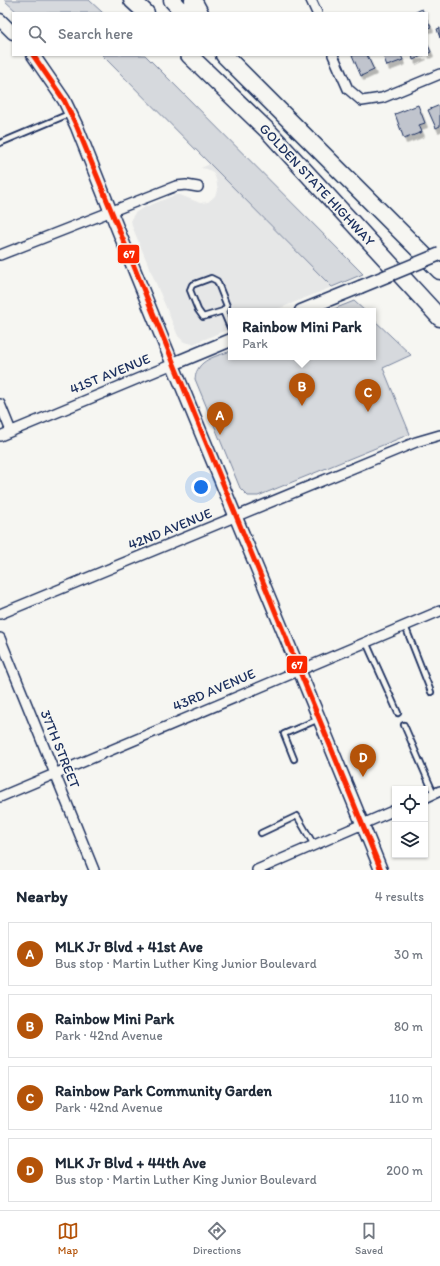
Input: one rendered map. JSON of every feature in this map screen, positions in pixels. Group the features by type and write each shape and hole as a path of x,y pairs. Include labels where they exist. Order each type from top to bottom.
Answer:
{"highway":[{"path":"132,0 145,12"},
{"path":"172,0 183,12"},
{"path":"193,0 199,12"},
{"name":"GOLDEN STATE HIGHWAY","path":"190,56 269,132 440,318"},
{"name":"GOLDEN STATE HIGHWAY","path":"225,56 440,271"}],"street":[{"path":"311,0 316,12"},
{"path":"0,20 12,31"},
{"path":"34,56 48,74 71,114 110,212 300,669 381,870"},
{"path":"333,56 348,89 362,101 382,98 440,74"},
{"path":"0,255 176,186 186,185 198,187"},
{"path":"308,308 440,254"},
{"name":"41ST AVENUE","path":"0,436 228,341"},
{"path":"0,404 11,431"},
{"name":"42ND AVENUE","path":"0,614 416,442 440,435"},
{"name":"43RD AVENUE","path":"0,797 440,611"},
{"name":"37TH STREET","path":"0,638 94,870"},
{"path":"257,870 274,867 314,845 392,811"}],"lane":[{"path":"0,143 71,114"},
{"path":"211,278 217,280 227,306 223,311 203,317 198,310 190,290 192,285 211,278"},
{"path":"223,311 228,323"},
{"path":"405,626 431,692"},
{"path":"366,642 398,714"},
{"path":"294,759 284,734 320,718"},
{"path":"404,725 437,793"},
{"path":"261,833 297,816 314,845"}],"shaded area":[{"path":"4,0 89,0 102,12 17,12"},
{"path":"103,56 146,56 363,274 332,287"},
{"path":"210,164 332,287 280,308 228,308 228,329 193,344 184,342 178,336 132,226 131,219 135,213 141,209 175,195 180,195 200,203 208,202 218,191 216,179 213,172 201,168"},
{"path":"354,301 362,308 336,308"},
{"path":"376,322 411,355 383,368 410,434 258,496 248,496 240,488 195,379 196,372 199,367 213,357 228,352 228,360 376,360"}],"building":[{"path":"422,9 424,12 416,12"},
{"path":"428,21 431,27 428,28"},
{"path":"440,28 440,38 437,29"},
{"path":"428,45 431,52 428,54"},
{"path":"352,56 367,56 374,70 361,76"},
{"path":"383,56 401,56 403,60 387,66"},
{"path":"412,56 422,56 413,60"},
{"path":"418,105 425,123 419,125 422,132 404,139 395,114"},
{"path":"440,105 440,126 436,128 428,110"}],"transit line":[{"name":"67","path":"34,56 64,100 77,127 381,870"}],"place":[{"name":"Rainbow Mini Park","path":"302,406"},
{"name":"Rainbow Park Community Garden","path":"368,412"},
{"name":"MLK Jr Blvd + 41st Ave","path":"220,435"},
{"name":"MLK Jr Blvd + 44th Ave","path":"363,777"}]}
